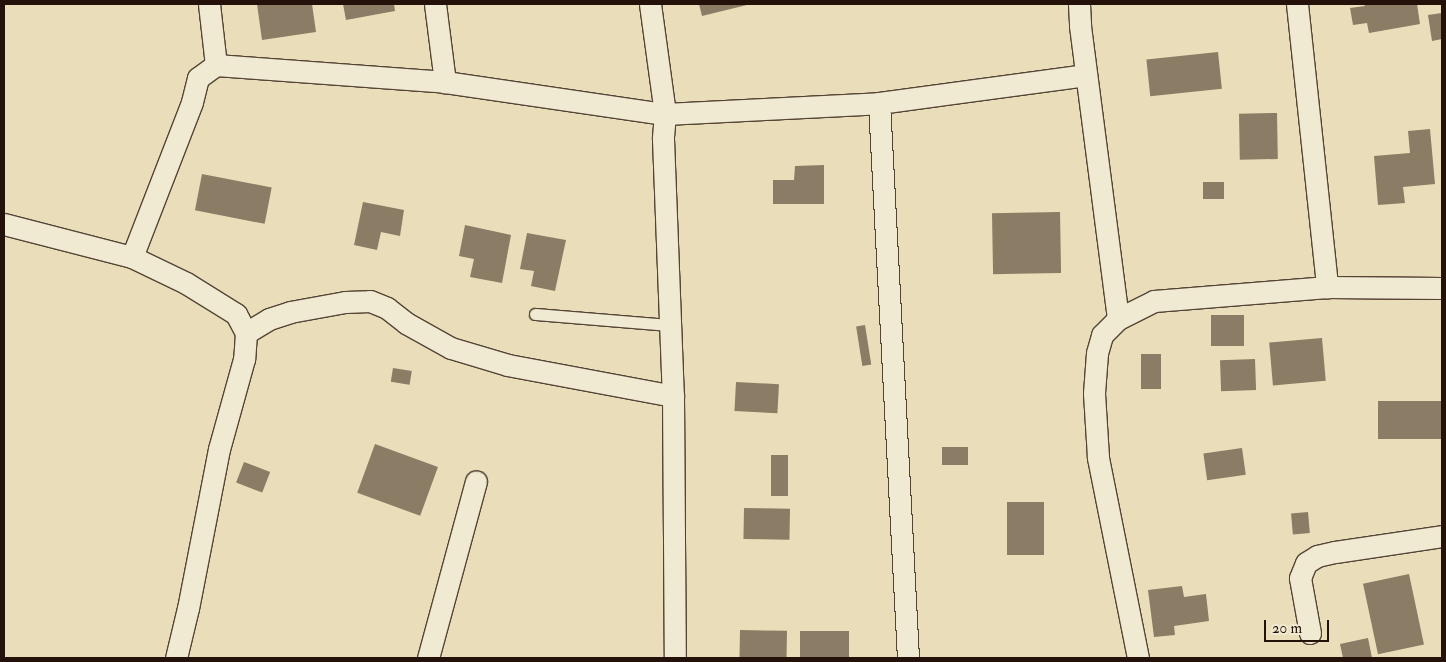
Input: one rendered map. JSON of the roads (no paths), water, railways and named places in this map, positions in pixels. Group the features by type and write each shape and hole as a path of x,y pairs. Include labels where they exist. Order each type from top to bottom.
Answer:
{"street":[{"path":"209,4 216,65"},
{"path":"435,4 446,82"},
{"path":"650,4 665,114 663,139 673,396 675,658"},
{"path":"1079,4 1086,75 1118,319"},
{"path":"1297,4 1327,287"},
{"path":"132,256 192,102 198,78 216,65 446,82 665,114 879,103 1086,75"},
{"path":"879,103 908,658"},
{"path":"4,224 132,256 186,283 236,314 246,334 244,359 219,449 188,608 176,658"},
{"path":"1138,658 1098,457 1094,393 1097,353 1102,335 1118,319 1154,301 1327,287 1442,288"},
{"path":"246,334 269,319 290,312 370,300 387,308 406,323 451,348 508,365 673,396"},
{"path":"428,658 476,481"},
{"path":"1310,633 1300,578 1306,563 1316,556 1335,552 1442,536"}],"lane":[{"path":"535,314 670,325"}]}
